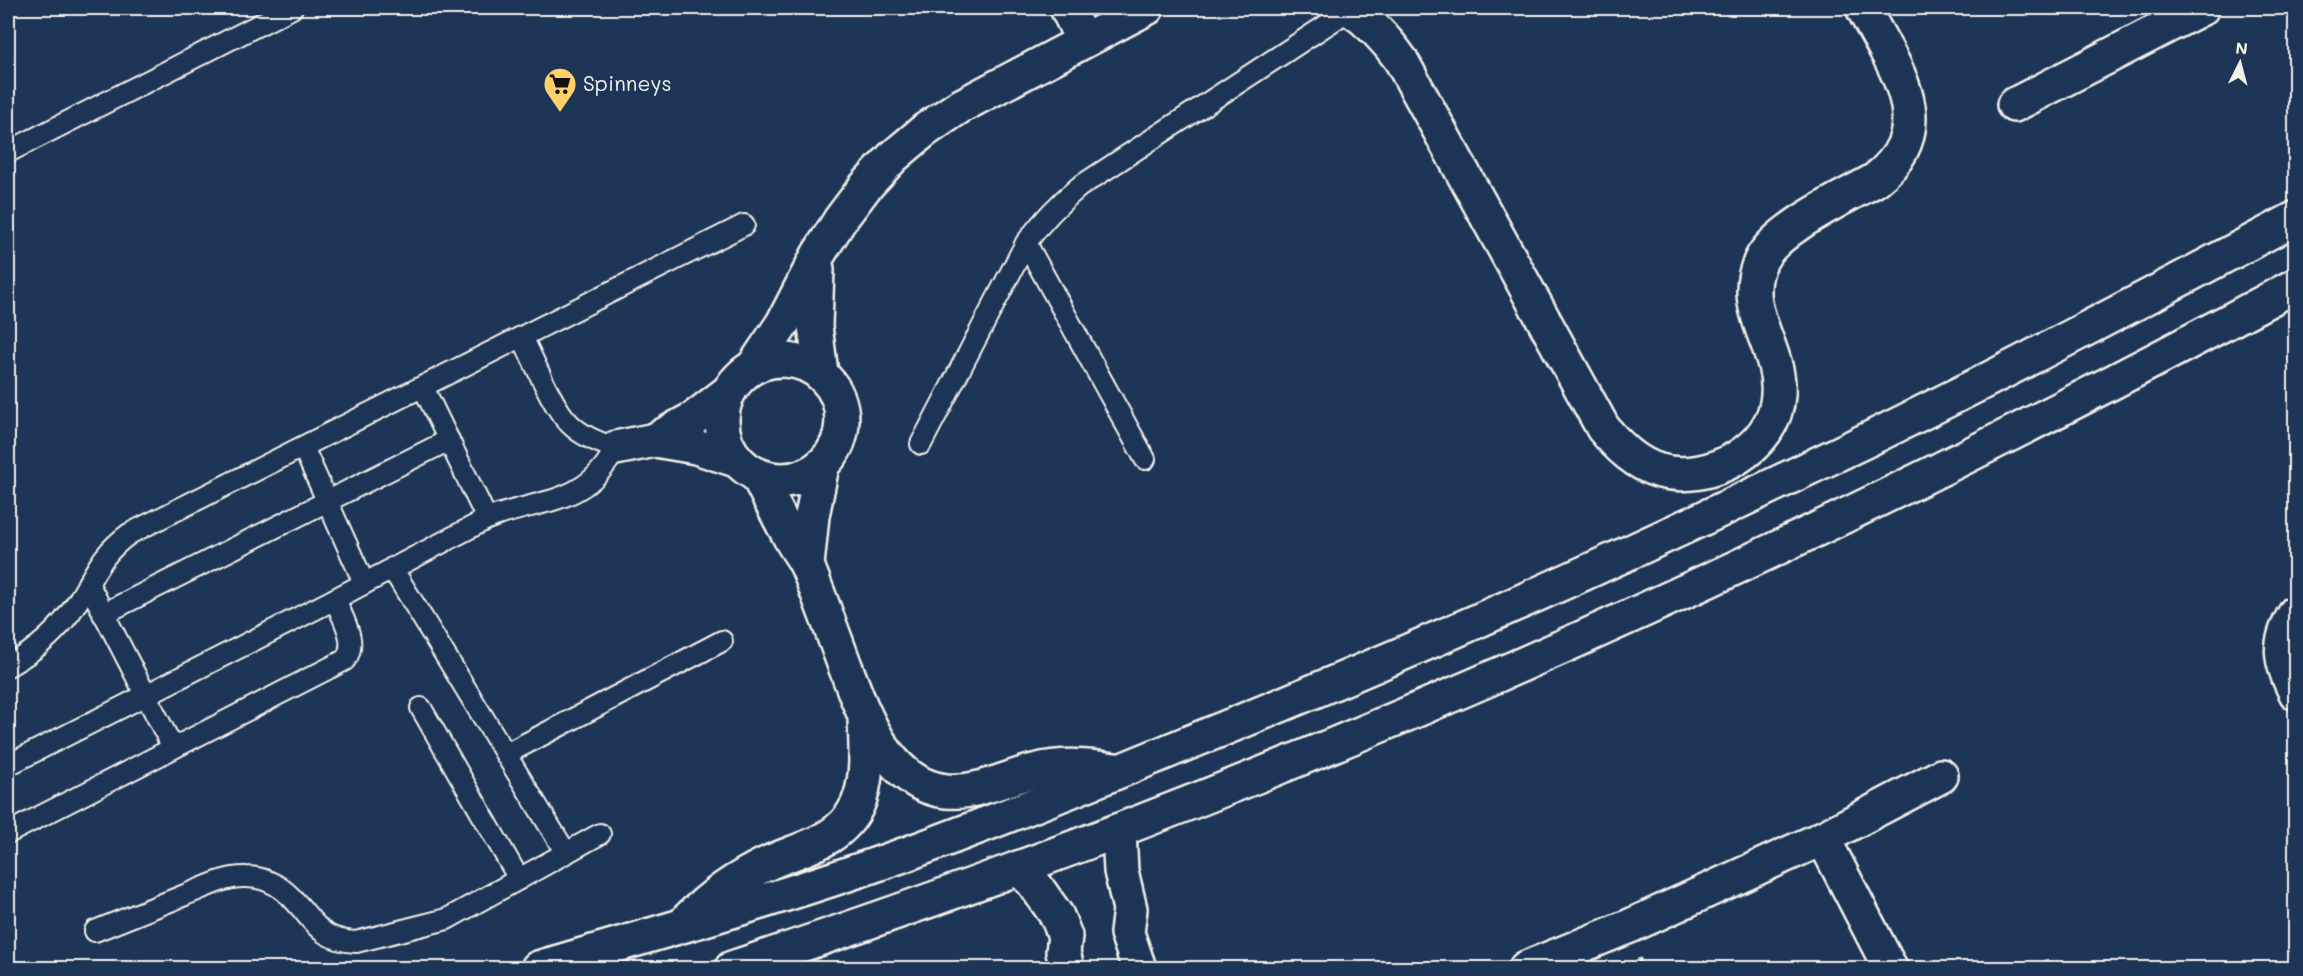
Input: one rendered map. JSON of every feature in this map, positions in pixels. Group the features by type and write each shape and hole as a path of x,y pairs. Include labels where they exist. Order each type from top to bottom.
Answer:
{"street":[{"path":"1066,8 1083,41"},
{"path":"616,448 655,440 693,419 728,392 739,377 754,366 787,316 818,255 840,220 865,187 925,130 959,107 1147,8"},
{"path":"1350,8 1387,40 1401,60 1603,428 1618,447 1637,461 1659,470 1682,475 1709,471 1752,448 1762,437 1776,410 1778,379 1755,309 1753,292 1755,274 1762,258 1772,244 1785,233 1875,180 1889,169 1900,156 1906,143 1911,115 1904,87 1863,8"},
{"path":"2014,105 2202,8"},
{"path":"538,969 793,892 903,855 1120,771 1426,645 1593,570 1845,451 2095,325 2295,218"},
{"path":"818,255 815,302 821,373"},
{"path":"732,969 882,919 1119,832 1440,701 1787,544 1990,445 2181,347 2295,285"},
{"path":"754,366 781,359 795,361 821,373 839,398 843,412 843,427 839,442 822,466 812,516 807,565"},
{"path":"728,392 721,420 726,441 747,468 807,565 865,719 884,749 905,773 916,781 943,791 971,790 1034,771 1063,766 1092,766 1120,771"},
{"path":"655,440 696,447 771,479 798,479 822,466"},
{"path":"2295,612 2282,642 2285,674 2295,693"},
{"path":"681,926 698,909 738,879 768,863 821,843 849,819 861,792 866,759 865,719"},
{"path":"1526,969 1630,926 1823,838 1941,776"},
{"path":"1119,832 1120,871 1130,909 1127,933 1139,969"},
{"path":"1823,838 1890,969"},
{"path":"1018,868 1046,898 1065,936 1079,945 1089,969"},
{"path":"1130,909 1147,928 1162,969"},
{"path":"1065,936 1063,952 1067,969"}],"lane":[{"path":"8,152 292,8"},
{"path":"921,444 1026,243 1059,203 1079,187 1350,8"},
{"path":"8,666 48,639 64,622 105,556 129,534 744,225"},
{"path":"1026,243 1146,459"},
{"path":"8,765 487,519 512,510 551,501 577,491 600,472 616,448 598,442 569,423 557,406 522,337"},
{"path":"423,387 487,519"},
{"path":"103,614 448,440"},
{"path":"303,447 364,583"},
{"path":"392,568 566,853"},
{"path":"88,583 173,748"},
{"path":"8,833 345,660 352,641 335,599"},
{"path":"506,754 722,641"},
{"path":"421,708 519,879"},
{"path":"95,931 218,882 245,877 272,882 283,890 317,929 329,937 356,942 447,919 600,834"}],"place":[{"name":"Spinneys","path":"560,113"}]}
